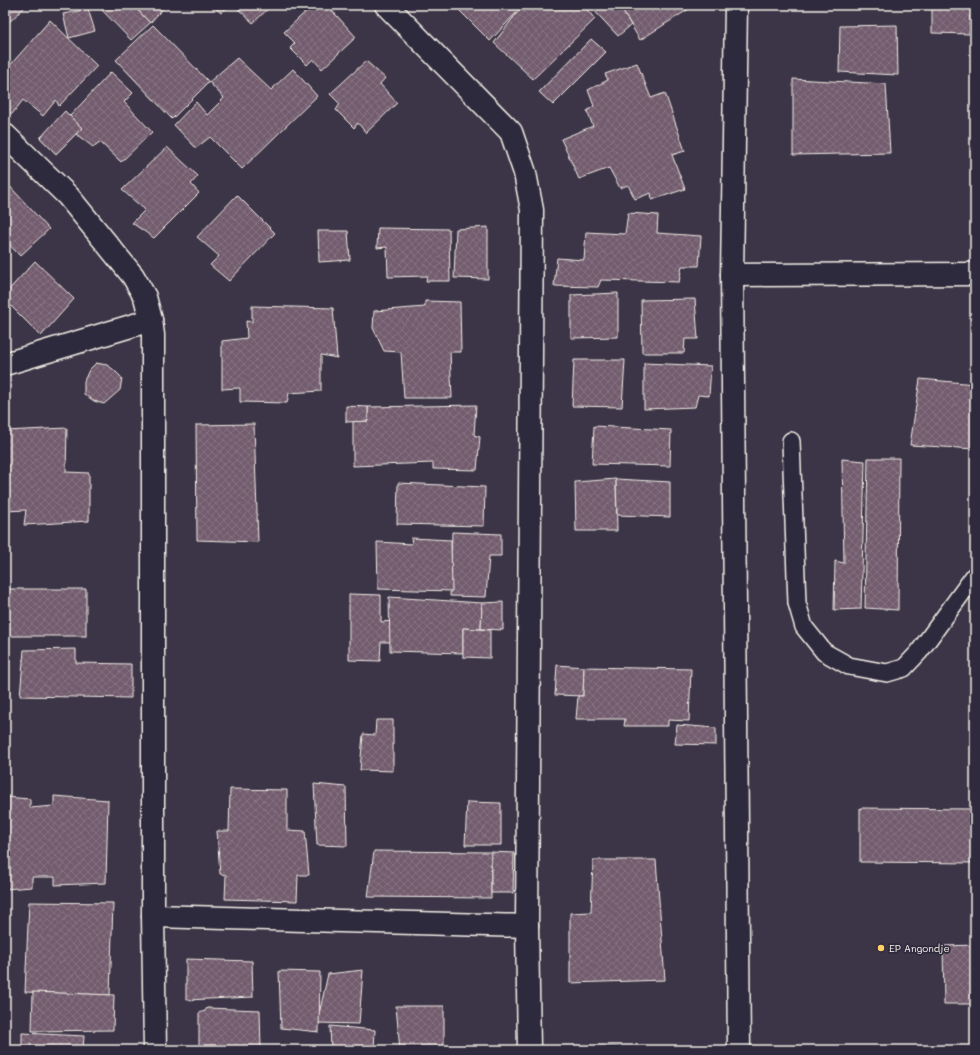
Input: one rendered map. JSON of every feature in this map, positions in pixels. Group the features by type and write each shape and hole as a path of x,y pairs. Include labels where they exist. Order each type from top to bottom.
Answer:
{"street":[{"path":"386,5 511,132 525,173 532,210 527,926 529,1050"},
{"path":"736,5 732,275 739,1050"},
{"path":"5,135 68,196 134,276 145,297 154,334 153,916 155,1050"},
{"path":"732,275 975,274"},
{"path":"5,364 151,320"},
{"path":"153,916 527,926"}],"lane":[{"path":"791,441 797,603 804,627 824,652 849,666 887,674 904,668 919,652 975,575"}],"building":[{"path":"5,5 27,5 5,26"},
{"path":"97,5 133,5 150,23 131,40"},
{"path":"133,5 166,5 150,23"},
{"path":"212,5 230,5 221,13"},
{"path":"234,5 272,5 253,23"},
{"path":"313,5 327,5 356,37 322,69 313,59 307,65 290,48 295,43 284,32"},
{"path":"454,5 515,5 520,9 490,41"},
{"path":"523,5 583,5 595,19 533,79 494,43"},
{"path":"589,5 619,5 631,25 618,36"},
{"path":"619,5 690,5 692,7 640,40"},
{"path":"932,5 975,5 975,16 970,16 970,34 932,33"},
{"path":"88,9 95,31 69,38 63,14"},
{"path":"50,20 97,66 59,106 56,100 43,116 23,100 12,114 5,108 5,94 11,88 5,82 5,71"},
{"path":"153,25 209,82 172,119 116,60"},
{"path":"897,25 898,75 839,72 840,26"},
{"path":"591,39 606,52 553,105 539,92"},
{"path":"237,58 271,90 293,69 317,96 242,169 210,137 196,148 174,125 196,102 207,115 224,98 209,82"},
{"path":"366,61 385,78 380,84 397,103 366,133 358,123 354,128 336,110 340,104 330,94"},
{"path":"637,63 651,98 665,93 685,151 672,155 685,189 652,200 651,193 635,199 628,185 620,188 609,168 579,179 561,139 593,126 587,111 594,106 588,90 608,80 605,74"},
{"path":"111,72 133,93 124,102 152,132 121,162 100,142 93,147 76,134 82,128 70,116"},
{"path":"793,79 886,84 890,153 793,155"},
{"path":"65,111 82,128 56,154 40,138"},
{"path":"167,147 198,176 191,184 199,193 154,238 132,223 145,210 122,190"},
{"path":"5,181 49,229 20,256 5,240"},
{"path":"237,195 275,233 229,281 210,265 219,256 197,237"},
{"path":"628,213 658,215 657,233 701,236 699,266 682,266 679,282 601,280 598,287 554,286 557,258 584,260 586,232 625,234"},
{"path":"488,227 488,279 454,278 456,229"},
{"path":"378,228 449,229 450,281 426,281 427,276 388,277 387,247 377,248"},
{"path":"318,231 348,231 350,260 319,262"},
{"path":"35,261 74,299 41,336 5,300 5,294"},
{"path":"618,293 618,337 571,338 571,295"},
{"path":"695,299 698,339 685,339 684,353 642,353 641,300"},
{"path":"425,301 460,302 461,352 450,352 452,398 404,398 401,352 384,351 373,328 374,311 425,307"},
{"path":"252,306 333,308 337,358 321,355 321,391 289,393 287,403 240,402 240,388 222,389 222,341 247,338 246,321 252,322"},
{"path":"574,360 625,360 622,407 572,406"},
{"path":"96,363 107,365 122,378 120,390 104,404 94,401 84,394 84,381 89,370"},
{"path":"644,363 711,366 709,396 698,395 695,407 644,409"},
{"path":"920,379 975,384 975,449 910,445"},
{"path":"476,405 474,435 480,437 477,470 433,469 433,463 353,466 353,421 368,421 368,407"},
{"path":"346,406 368,407 368,421 346,422"},
{"path":"254,424 258,542 197,540 196,425"},
{"path":"594,426 671,430 670,466 592,464"},
{"path":"67,428 66,472 89,473 89,521 24,525 26,510 6,511 5,431"},
{"path":"868,458 899,458 898,610 865,608"},
{"path":"842,459 865,461 861,609 834,610 835,561 844,563"},
{"path":"616,479 617,531 576,531 575,482"},
{"path":"616,479 670,482 670,517 617,515"},
{"path":"398,483 485,487 484,526 397,524"},
{"path":"452,532 501,534 501,556 489,556 486,597 450,596"},
{"path":"411,538 451,540 452,591 378,589 377,542 412,544"},
{"path":"5,589 86,589 86,636 5,636"},
{"path":"349,594 381,595 381,622 393,621 393,642 381,642 380,661 349,660"},
{"path":"389,597 482,603 481,629 463,628 463,653 390,651"},
{"path":"503,602 503,630 481,629 482,603"},
{"path":"463,628 490,630 490,658 463,657"},
{"path":"76,649 76,663 131,664 131,698 20,696 24,650"},
{"path":"557,665 584,667 583,696 555,695"},
{"path":"584,667 691,669 689,721 668,720 668,726 624,726 625,719 576,719 578,696 583,696"},
{"path":"376,720 393,720 393,771 360,770 363,734 375,735"},
{"path":"677,725 716,728 716,745 675,744"},
{"path":"314,784 346,787 347,846 317,845"},
{"path":"230,789 287,790 287,830 305,831 309,875 298,875 297,901 225,899 226,875 220,874 217,831 229,831"},
{"path":"54,796 108,800 106,883 55,885 55,877 32,877 32,887 5,889 5,797 30,799 30,808 54,806"},
{"path":"467,802 501,803 501,845 465,845"},
{"path":"860,808 975,809 975,863 860,862"},
{"path":"374,851 491,852 491,898 368,897"},
{"path":"491,852 514,853 513,893 491,893"},
{"path":"593,860 656,860 665,980 570,983 570,913 591,912"},
{"path":"29,902 113,903 110,995 25,992"},
{"path":"975,945 975,1004 944,1004 943,946"},
{"path":"186,959 252,961 253,997 186,1000"},
{"path":"363,970 359,1024 317,1023 328,974"},
{"path":"279,971 320,972 319,1032 281,1028"},
{"path":"33,992 114,995 113,1030 32,1031"},
{"path":"396,1006 444,1006 444,1050 400,1050"},
{"path":"207,1008 260,1010 261,1050 199,1050 199,1013 205,1011"},
{"path":"330,1026 375,1030 374,1050 331,1050"},
{"path":"22,1033 84,1036 83,1050 22,1050"},
{"path":"574,1046 642,1048 642,1050 574,1050"}],"place":[{"name":"EP Angondje","path":"881,948"}]}
